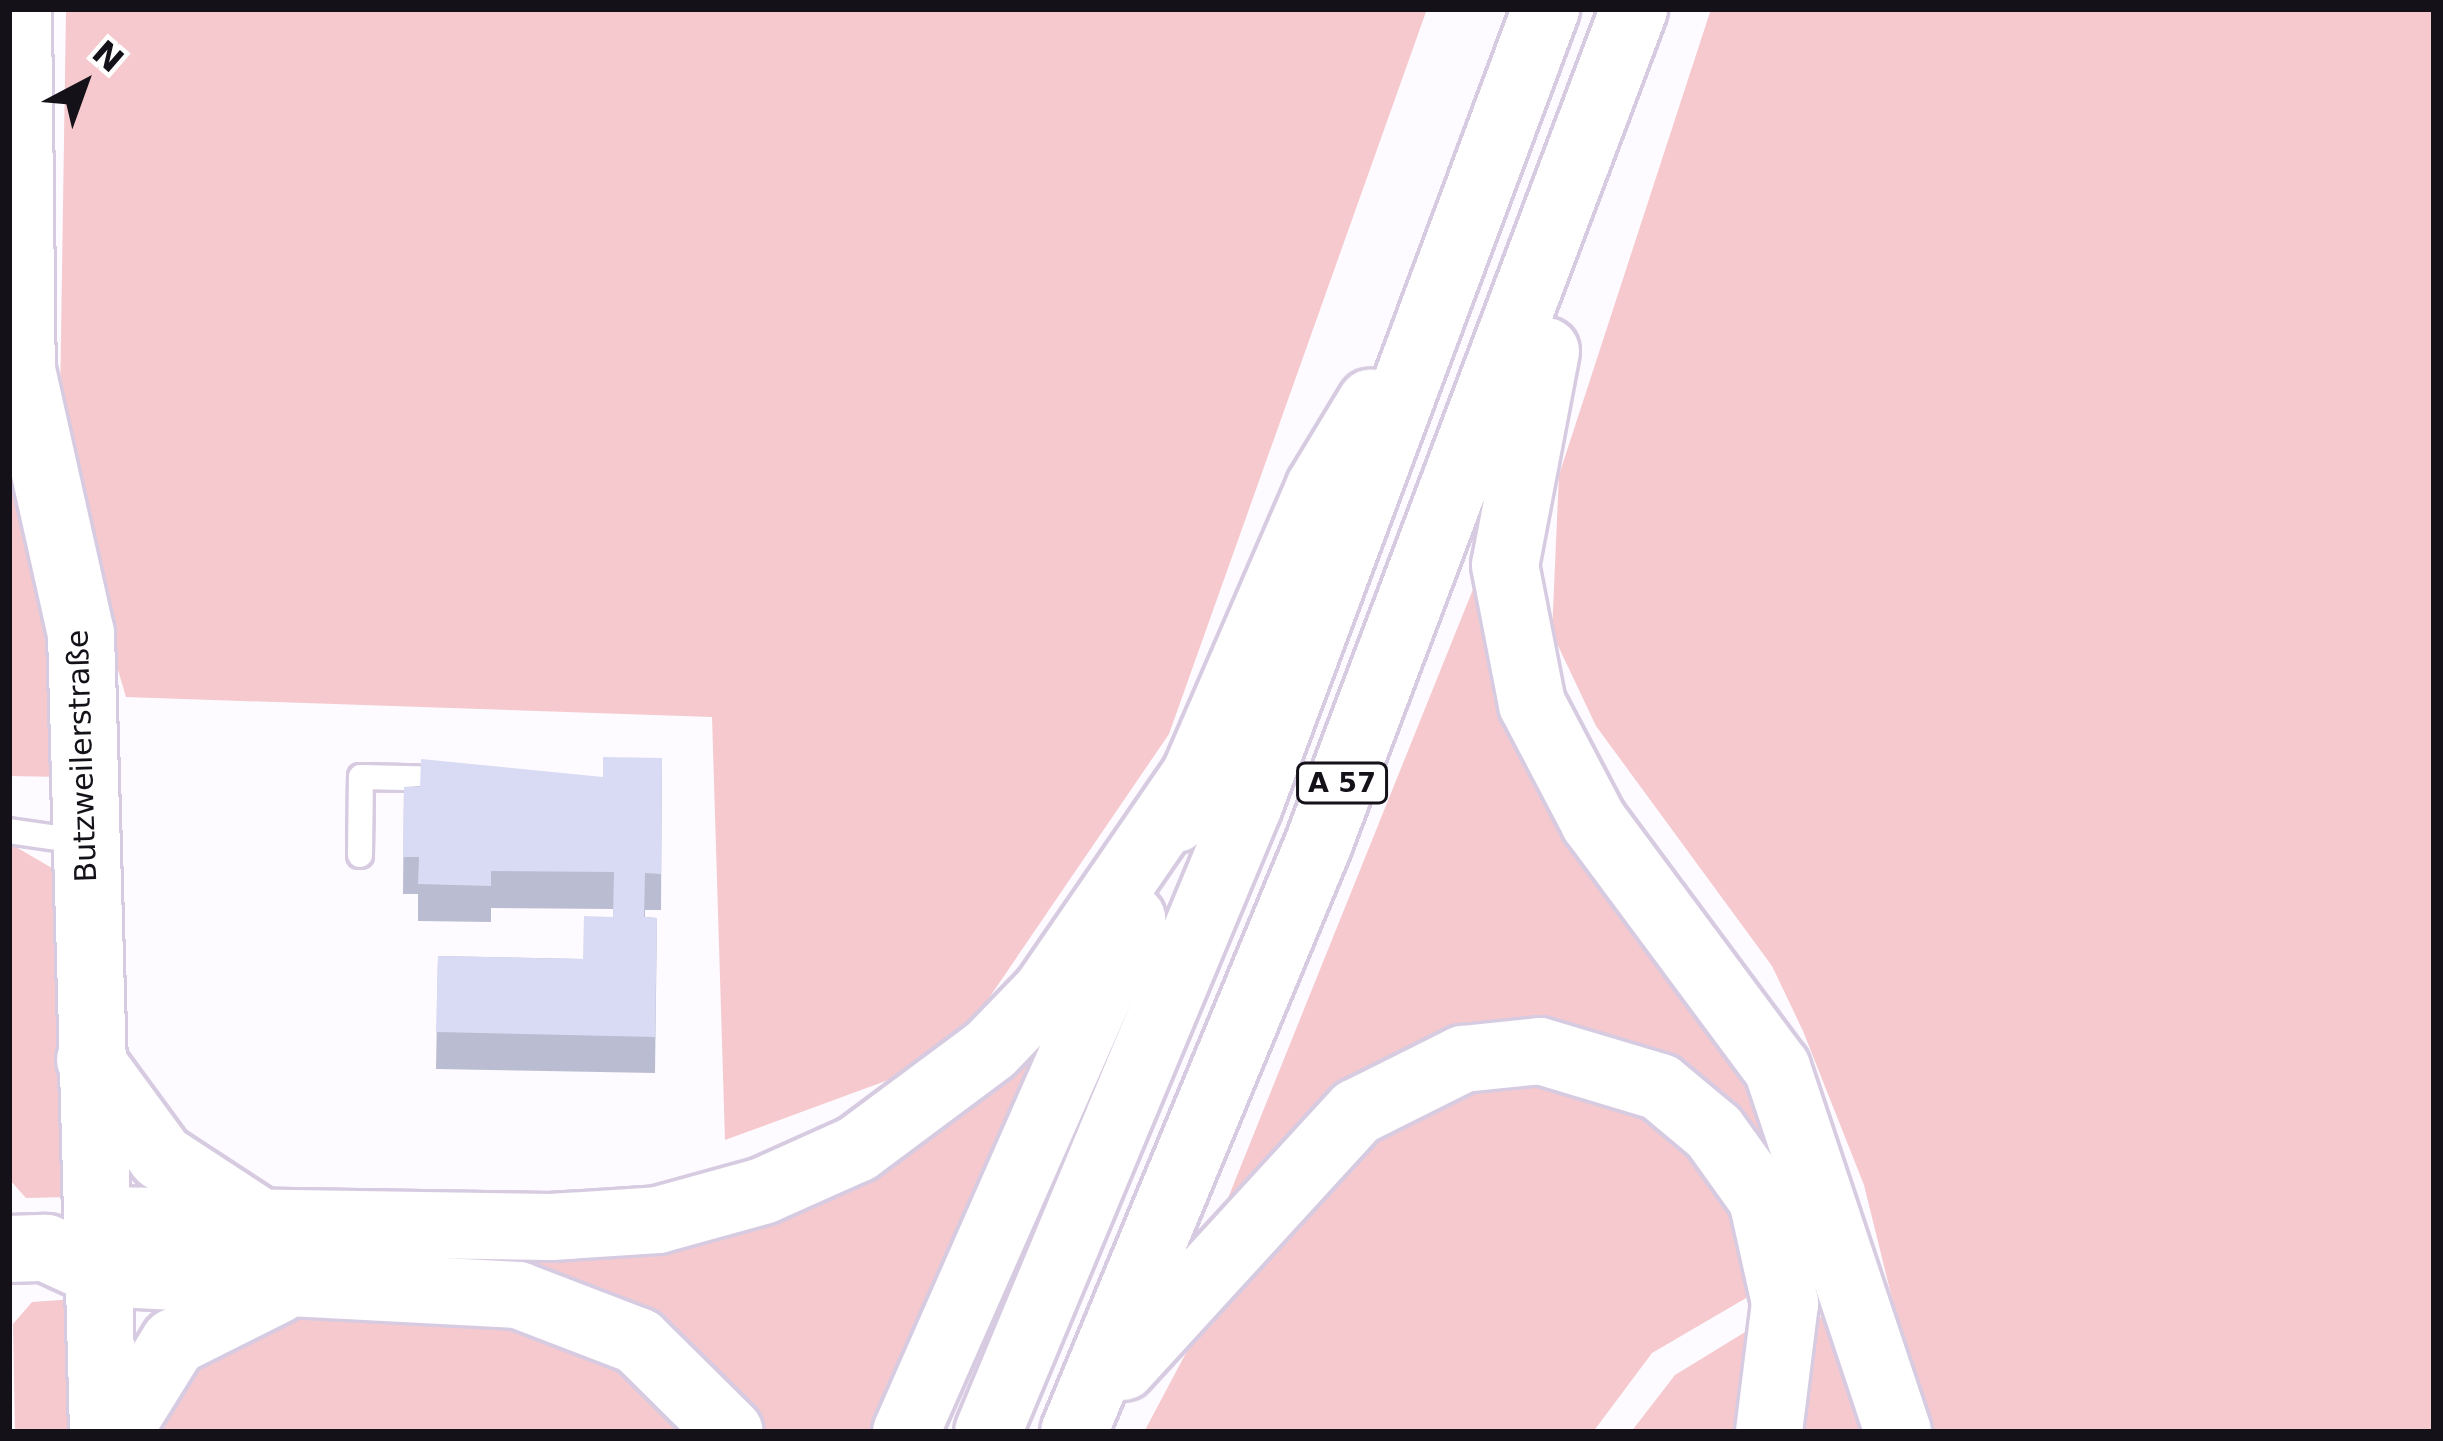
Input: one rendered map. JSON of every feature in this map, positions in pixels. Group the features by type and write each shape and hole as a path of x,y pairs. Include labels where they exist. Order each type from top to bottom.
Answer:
{"main road":[{"name":"Butzweilerstraße","path":"18,9 22,370 81,634 90,1060 64,1247 103,1432"},
{"name":"A 57","path":"988,1432 1250,805 1429,336 1546,9"},
{"name":"A 57","path":"1078,1424 1591,146 1634,9"},
{"path":"1591,146 1514,494 1505,565 1513,644 1594,822 1777,1068 1898,1432"},
{"path":"906,1432 1319,488 1367,407 1429,336"},
{"path":"64,1247 265,1225 658,1220 811,1172 991,1049 1046,992 1194,776"},
{"path":"1078,1424 1357,1112 1463,1059 1540,1051 1660,1087 1714,1132 1762,1199 1785,1303 1769,1432"},
{"path":"90,1060 161,1157 265,1225"},
{"path":"64,1247 304,1282 470,1290 569,1308 654,1354 730,1432"},
{"path":"118,1432 174,1342 246,1299 304,1282"}],"lane":[{"path":"360,855 361,777 472,780"},
{"path":"9,831 87,842"}],"shaded area":[{"path":"66,9 1427,9 1169,734 948,1058 725,1140 712,717 126,697 59,470"},
{"path":"1711,9 2434,9 2434,1432 1925,1432 1864,1185 1803,1031 1772,966 1596,726 1552,633 1559,475"},
{"path":"9,466 58,630 62,777 9,776"},
{"path":"1484,562 1741,1044 1803,1266 1570,1034 1224,1208"},
{"path":"9,843 57,871 69,1197 26,1198 9,1179"},
{"path":"1048,1029 875,1432 753,1432 690,1356 189,1244 602,1247"},
{"path":"1600,1083 1726,1179 1753,1294 1652,1353 1593,1432 1144,1432 1203,1321 1311,1180 1451,1085"},
{"path":"75,1299 78,1432 15,1432 13,1324 32,1302"},
{"path":"392,1307 596,1342 703,1432 137,1432 151,1399 258,1317"},
{"path":"1806,1317 1839,1318 1879,1432 1794,1432"},
{"path":"1755,1326 1751,1432 1631,1432 1675,1375"}],"building":[{"path":"603,757 662,758 661,874 645,873 644,917 657,918 655,1037 436,1032 438,956 583,959 584,916 613,917 614,872 491,871 491,886 418,884 419,857 403,857 404,787 420,787 421,759 603,777"}]}
